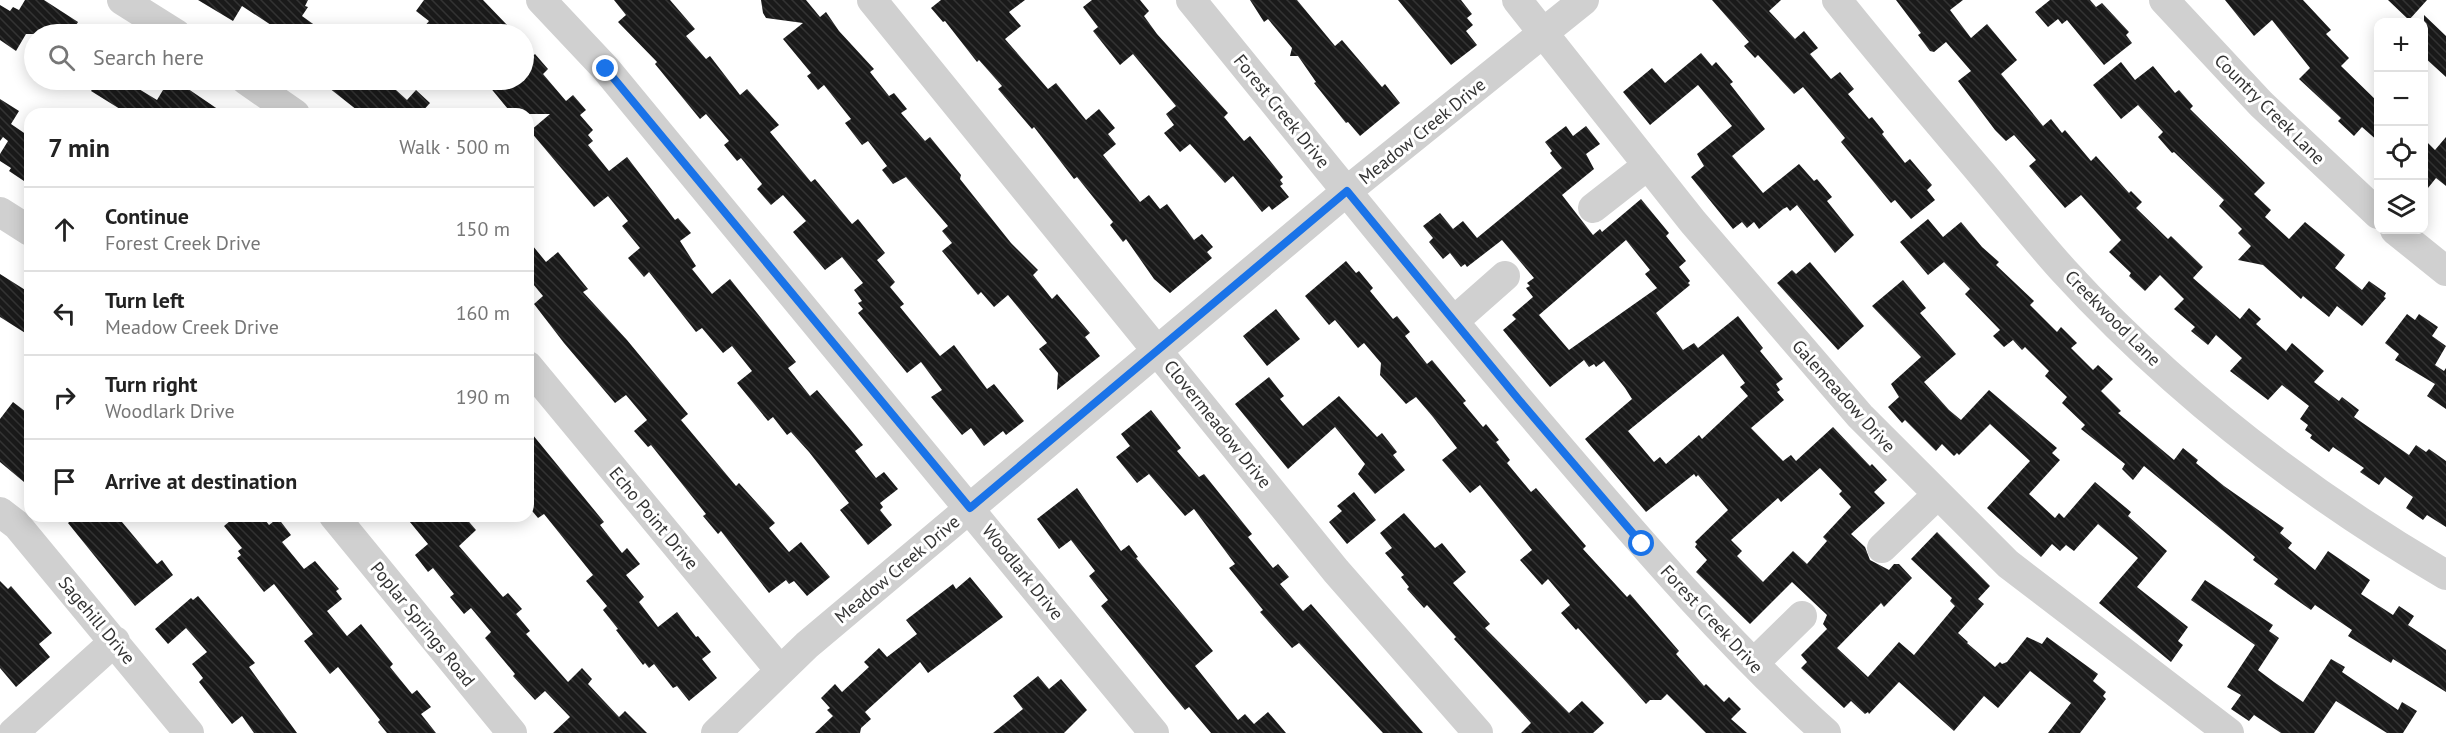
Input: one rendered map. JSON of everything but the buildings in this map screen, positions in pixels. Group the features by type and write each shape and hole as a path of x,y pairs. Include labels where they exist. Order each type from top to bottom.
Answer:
{"street":[{"path":"122,0 160,24"},
{"name":"Woodlark Drive","path":"541,0 606,69 970,508 1139,728"},
{"name":"Clovermeadow Drive","path":"872,0 1336,571 1478,733"},
{"name":"Forest Creek Drive","path":"1191,0 1454,321 1642,544 1754,663 1826,733"},
{"name":"Galemeadow Drive","path":"1517,0 1648,165 1852,407 1936,495 2008,564 2229,733"},
{"name":"Meadow Creek Drive","path":"716,733 779,669 1347,191 1584,0"},
{"name":"Creekwood Lane","path":"1837,0 2064,271 2130,338 2191,394 2240,433 2373,532 2446,575"},
{"name":"Country Creek Lane","path":"2164,0 2261,104 2374,209"},
{"path":"261,90 287,108"},
{"path":"1593,208 1648,165"},
{"path":"0,212 24,227"},
{"path":"2400,234 2446,271"},
{"path":"1454,321 1505,276"},
{"name":"Echo Point Drive","path":"534,373 779,669"},
{"path":"1882,548 1936,495"},
{"name":"Sagehill Drive","path":"0,512 17,525 189,733"},
{"name":"Poplar Springs Road","path":"339,522 512,733"},
{"path":"1754,663 1802,616"},
{"path":"13,733 115,642"}],"route":[{"path":"606,69 970,508 1347,191 1519,400 1642,544"}]}
